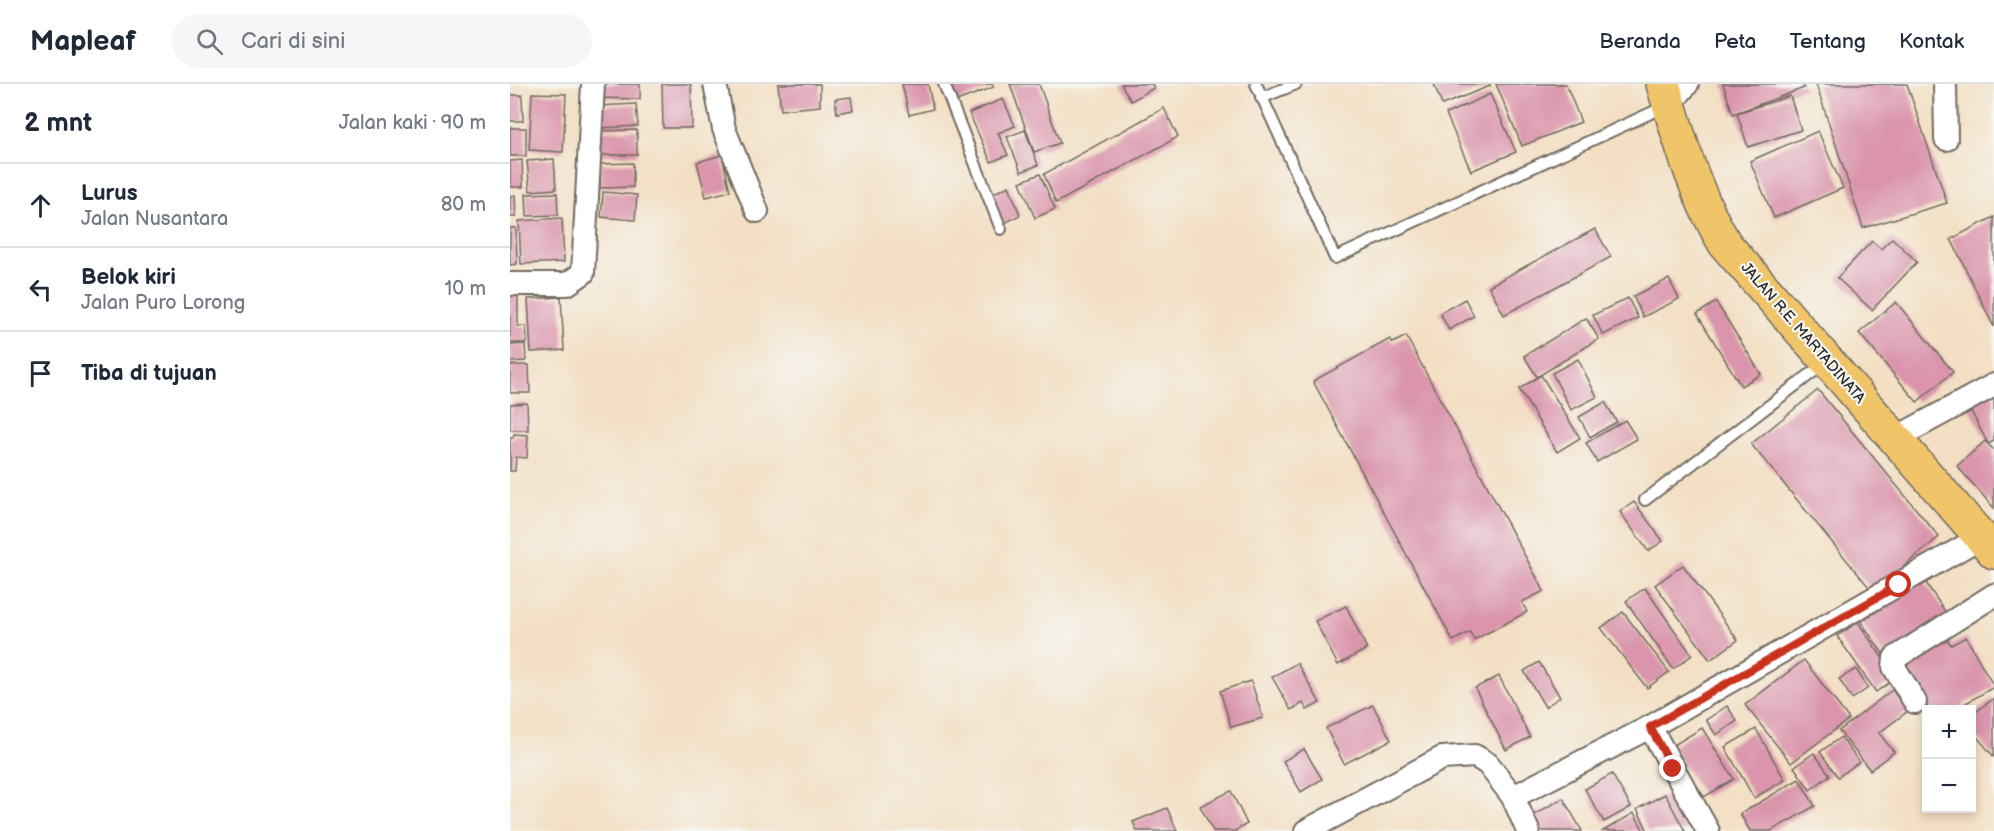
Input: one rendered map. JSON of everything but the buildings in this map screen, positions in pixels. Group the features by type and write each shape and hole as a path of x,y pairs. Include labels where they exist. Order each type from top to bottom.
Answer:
{"highway":[{"name":"JALAN R.E. MARTADINATA","path":"1673,91 1692,180 1706,213 1725,244 1988,544"}],"street":[{"path":"510,284 550,287 567,285 583,273 592,84"},
{"path":"715,84 724,129 757,211"},
{"path":"1945,84 1946,139"},
{"path":"1896,438 1994,385"},
{"path":"1513,797 1650,727 1988,544"},
{"path":"1915,702 1894,667 1895,658 1994,595"},
{"path":"1650,727 1708,831"},
{"path":"1306,831 1442,758 1452,756 1475,756 1488,764 1513,797 1528,831"}],"lane":[{"path":"944,84 1001,229"},
{"path":"1256,84 1335,258 1673,91"},
{"path":"1261,98 1296,84"},
{"path":"1645,500 1828,361"}],"route":[{"path":"1673,769 1650,727 1899,585"}]}
